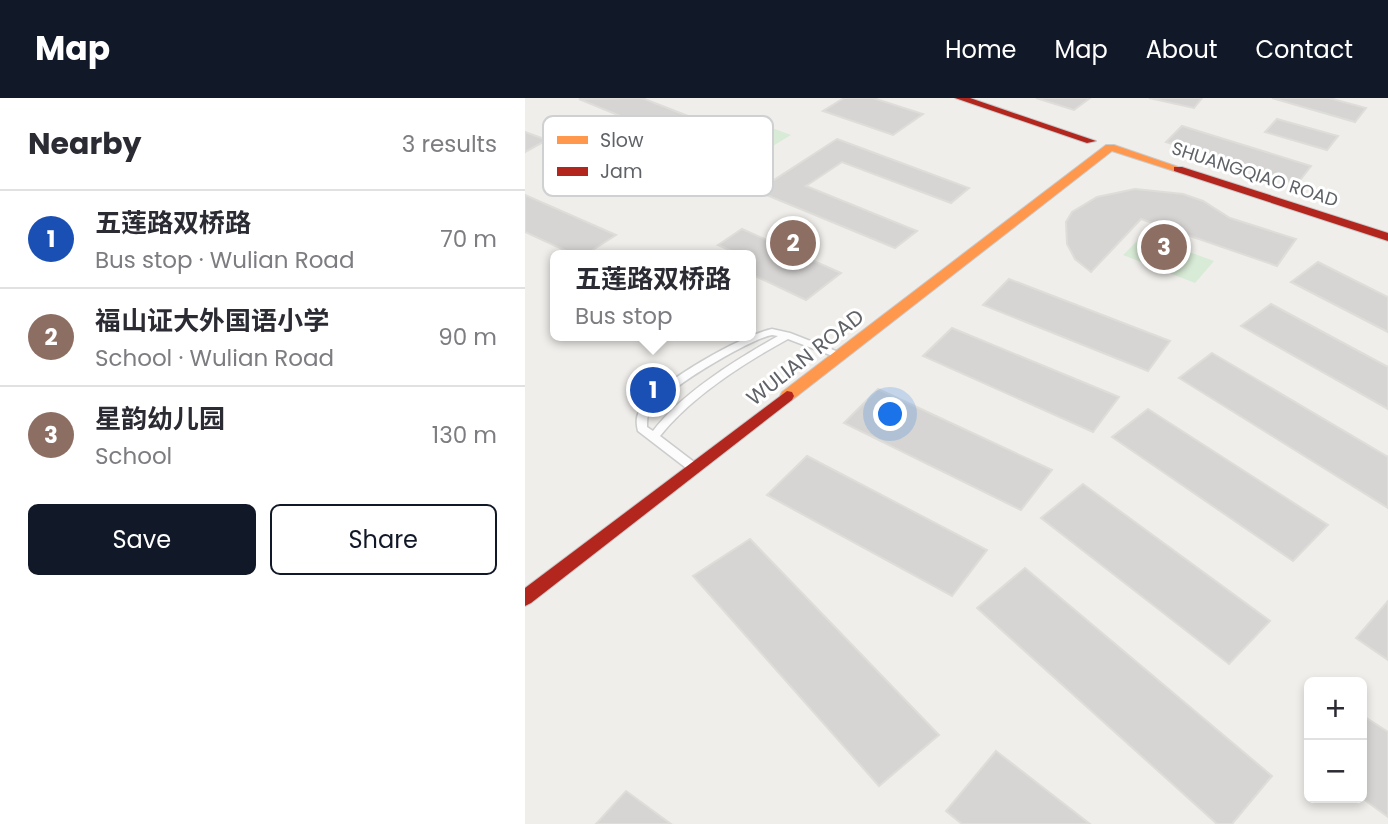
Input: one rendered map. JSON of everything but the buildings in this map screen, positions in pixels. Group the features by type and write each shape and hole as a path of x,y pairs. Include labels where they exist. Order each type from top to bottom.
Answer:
{"street":[{"name":"WULIAN ROAD","path":"525,598 824,352 1091,141 960,98"},
{"name":"WULIAN ROAD","path":"525,580 841,356 1110,147"},
{"name":"SHUANGQIAO ROAD","path":"1110,147 1388,237"}],"lane":[{"path":"756,334 771,331 787,335 824,352 841,356"},
{"path":"654,437 664,422 683,407 768,345 787,335"},
{"path":"688,464 642,428 643,413 659,396 743,341"}],"green space":[{"path":"773,128 791,135 773,146"},
{"path":"1143,235 1214,261 1195,283 1123,255"}],"traffic: slow":[{"path":"787,396 1110,147 1178,169"}],"traffic: jam":[{"path":"960,98 1091,141"},
{"path":"1178,169 1388,237"},
{"path":"525,598 787,396"}],"place":[{"name":"福山证大外国语小学","path":"793,243"},
{"name":"星韵幼儿园","path":"1164,247"},
{"name":"五莲路双桥路","path":"653,390"}]}
